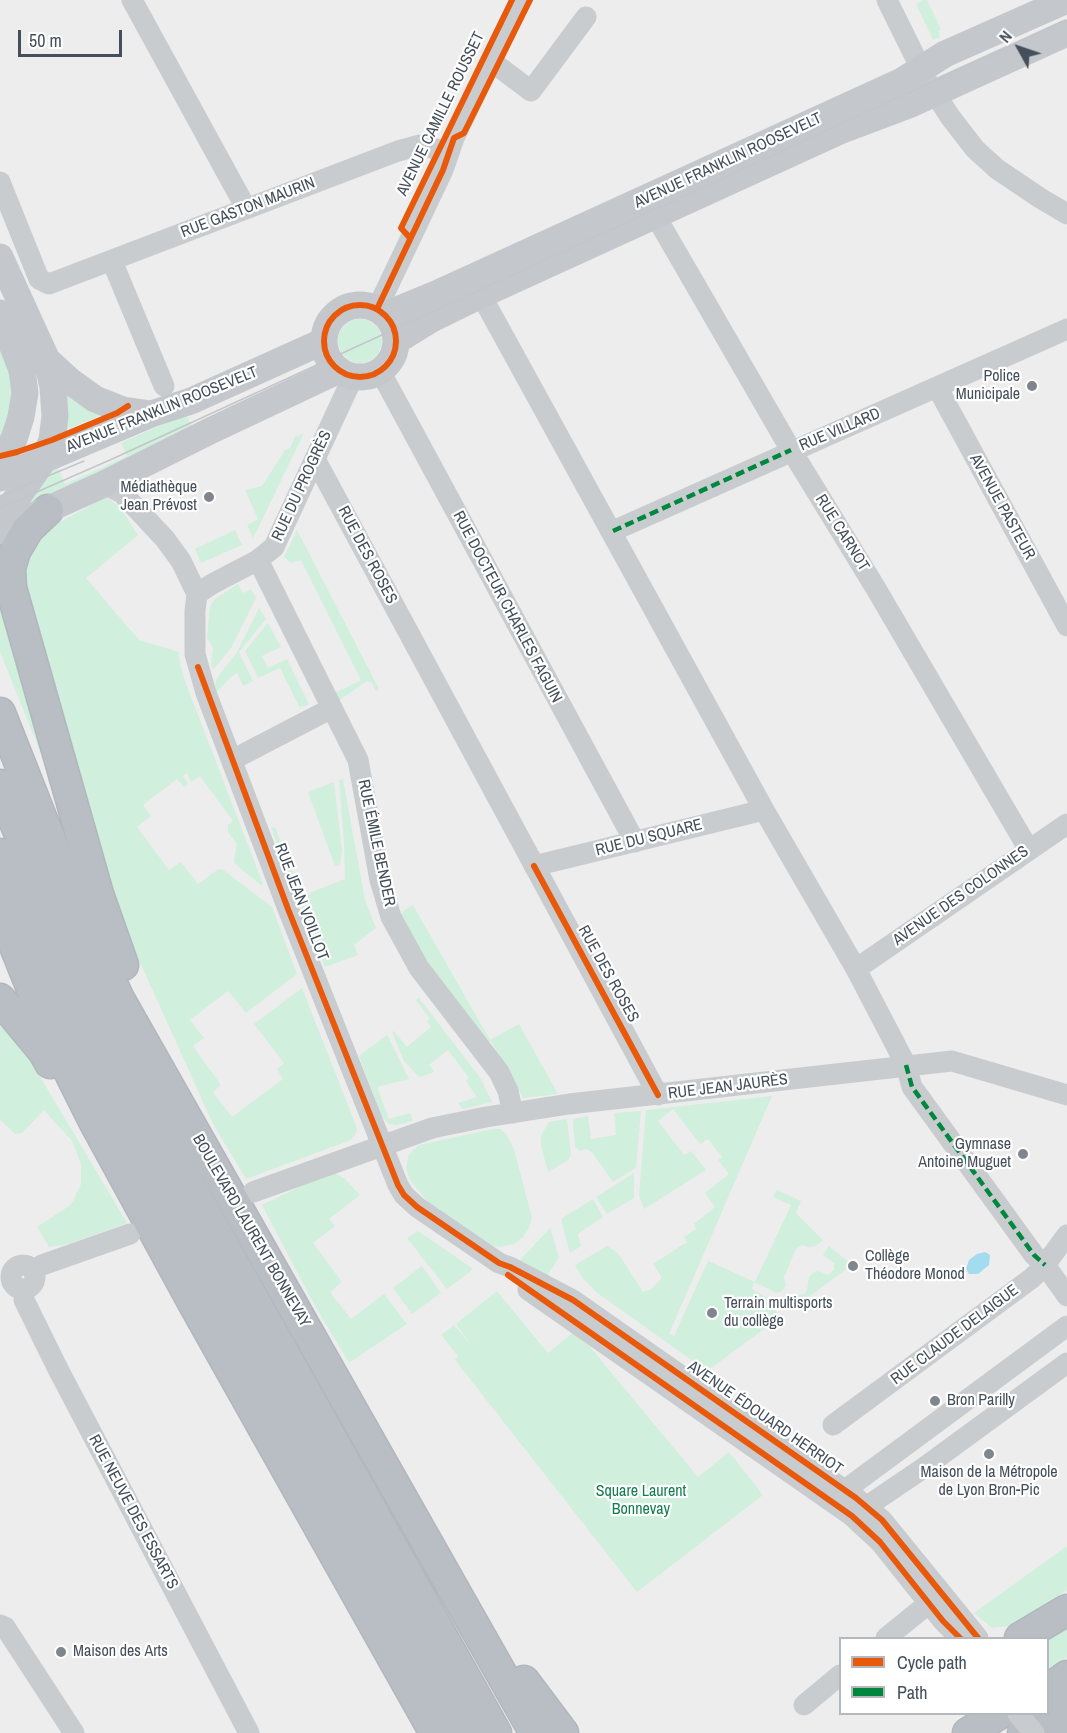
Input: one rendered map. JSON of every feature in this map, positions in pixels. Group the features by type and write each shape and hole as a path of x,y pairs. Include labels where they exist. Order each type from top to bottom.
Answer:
{"highway":[{"path":"48,510 28,529 15,551 10,568 11,588 98,894 131,989 160,1046 178,1104"},
{"name":"BOULEVARD LAURENT BONNEVAY","path":"0,713 73,898 114,988 535,1733"},
{"path":"0,785 52,914 95,1008 136,1088 496,1733"},
{"path":"0,854 68,1011 117,1108 466,1733"},
{"path":"0,909 50,1031 94,1121 195,1306 435,1733"},
{"path":"0,999 44,1052 119,1190 195,1306"},
{"path":"434,1554 563,1733"},
{"path":"1022,1637 1067,1610"},
{"path":"1049,1708 1058,1692"},
{"path":"968,1733 996,1715"},
{"path":"989,1733 1014,1715"},
{"path":"1023,1733 1038,1715"},
{"path":"1035,1733 1045,1715"}],"main road":[{"name":"AVENUE FRANKLIN ROOSEVELT","path":"0,478 151,414 191,400 324,341 326,329 341,310 365,305 381,312 436,294 902,81 945,54 1067,0"},
{"name":"AVENUE FRANKLIN ROOSEVELT","path":"396,341 430,320 481,295 655,215 842,130 935,94 1067,33"},
{"path":"0,257 47,360 53,387 55,416 52,440 45,458 20,494 0,515"},
{"path":"380,371 392,358 396,341 394,328 381,312"},
{"path":"0,313 19,360 25,393 14,439 0,461"},
{"path":"324,341 329,358 346,373"},
{"path":"47,360 95,399 123,410 151,414"},
{"name":"AVENUE FRANKLIN ROOSEVELT","path":"0,531 104,484 210,430 312,383 346,373 367,376 380,371"}],"street":[{"path":"132,0 246,208"},
{"name":"AVENUE CAMILLE ROUSSET","path":"381,312 448,152 521,0"},
{"path":"887,0 935,94 981,156 1040,198 1067,214"},
{"path":"491,61 531,91 586,17"},
{"name":"RUE GASTON MAURIN","path":"0,182 39,279 49,284 398,151 420,145 448,152"},
{"name":"RUE CARNOT","path":"655,215 791,450 875,587 1029,850"},
{"path":"112,261 164,386"},
{"path":"481,295 613,531 764,810 856,969 906,1065 912,1087 1034,1256 1045,1265 1067,1296"},
{"name":"RUE VILLARD","path":"613,531 1067,329"},
{"name":"RUE DOCTEUR CHARLES FAGUIN","path":"380,371 635,842"},
{"name":"RUE DU PROGRÈS","path":"197,594 258,560 274,546 339,406 346,373"},
{"path":"312,383 320,384 334,392 339,406"},
{"name":"AVENUE PASTEUR","path":"937,387 1067,626"},
{"name":"RUE DES ROSES","path":"315,459 658,1095"},
{"name":"RUE JEAN VOILLOT","path":"104,484 122,493 165,539 181,561 197,594 195,641 198,667 288,909 382,1145"},
{"name":"RUE ÉMILE BENDER","path":"258,560 358,760 380,880 392,917 419,968 499,1072 508,1091 513,1113"},
{"path":"232,760 332,708"},
{"name":"RUE DU SQUARE","path":"534,866 764,810"},
{"name":"AVENUE DES COLONNES","path":"856,969 1067,824"},
{"name":"RUE JEAN JAURÈS","path":"253,1192 432,1128 513,1113 906,1065 952,1061 1067,1095"},
{"name":"AVENUE ÉDOUARD HERRIOT","path":"382,1145 398,1185 404,1195 417,1207 499,1263 573,1300 845,1490 860,1511"},
{"path":"17,1274 130,1234"},
{"name":"RUE CLAUDE DELAIGUE","path":"833,1425 1032,1278 1045,1265 1067,1235"},
{"name":"AVENUE ÉDOUARD HERRIOT","path":"499,1263 507,1275 515,1281 860,1511 882,1520 959,1637"},
{"name":"RUE NEUVE DES ESSARTS","path":"17,1274 24,1300 56,1365 249,1733"},
{"path":"845,1490 1067,1326"},
{"path":"860,1511 922,1469 1067,1363"},
{"path":"905,1445 922,1469"},
{"path":"887,1637 935,1598"},
{"name":"AVENUE ÉDOUARD HERRIOT","path":"935,1598 977,1637"},
{"path":"0,1625 5,1627 74,1733"},
{"path":"804,1705 839,1676"},
{"path":"1019,1715 1035,1733"},
{"path":"1035,1715 1049,1733"}],"green space":[{"path":"927,0 941,29 938,31 940,37 933,40 916,4"},
{"path":"360,319 376,325 382,341 376,357 360,363 344,357 338,341 344,325"},
{"path":"0,335 16,388 0,447"},
{"path":"63,385 111,411 64,431"},
{"path":"186,414 194,431 14,511 42,479 69,455 72,462 58,468 65,484 127,456 121,443"},
{"path":"304,433 253,538 247,525 258,519 245,490 262,486 285,450 290,448 295,437"},
{"path":"106,497 119,506 138,535 86,578 139,640 179,652 185,681 263,884 261,885 235,864 237,844 228,832 228,825 233,821 200,776 191,782 187,773 183,776 188,784 184,787 177,779 143,805 151,816 137,827 169,870 181,862 198,884 217,870 222,869 272,907 297,974 246,1013 228,991 190,1020 204,1038 193,1046 221,1085 213,1092 232,1117 283,1079 277,1069 284,1063 254,1024 302,988 357,1128 351,1140 246,1179 213,1124 125,929 95,844 17,559 49,528"},
{"path":"235,530 242,545 201,563 195,549"},
{"path":"297,530 379,689 376,691 372,683 367,681 337,702 335,693 361,680 301,560 291,563 284,557"},
{"path":"12,543 64,811 0,652 0,548"},
{"path":"238,584 243,593 251,589 256,598 231,648 213,670 211,664 213,648 207,638 210,606 215,599"},
{"path":"259,608 266,619 239,652 253,681 243,686 237,673 216,693 217,678 237,652"},
{"path":"268,623 281,647 262,656 268,668 287,659 309,704 300,708 280,668 258,678 245,651"},
{"path":"343,779 365,900 376,928 354,945 358,955 325,967 310,929 315,927 313,921 308,922 271,828 275,827 302,896 345,879 339,780"},
{"path":"334,782 342,850 340,865 335,866 308,792"},
{"path":"413,905 490,1040 519,1024 558,1094 523,1098 491,1041 487,1043 424,961 401,917 403,911"},
{"path":"419,998 481,1079 492,1102 463,1109 458,1103 477,1097 466,1081 469,1078 448,1050 429,1065 434,1071 432,1073 419,1077 404,1061 392,1032 394,1031 407,1047 431,1027 427,1021 430,1019 416,1000"},
{"path":"0,1022 17,1038 127,1223 69,1244 49,1247 37,1227 73,1201 81,1184 81,1164 72,1141 44,1110 22,1133 15,1134 0,1120"},
{"path":"387,1035 409,1079 377,1087 389,1119 410,1113 413,1121 396,1125 389,1124 382,1117 359,1056"},
{"path":"772,1096 669,1334 674,1336 708,1261 755,1282 791,1205 773,1197 777,1190 801,1201 796,1213 823,1240 816,1246 802,1245 796,1249 784,1277 786,1286 781,1292 777,1293 754,1282 752,1289 771,1300 779,1318 707,1371 596,1292 582,1277 575,1265 607,1246 618,1253 643,1292 651,1289 662,1278 653,1264 687,1242 684,1237 696,1229 694,1224 715,1207 705,1193 729,1174 718,1160 722,1157 708,1139 700,1144 673,1109 658,1121 684,1155 691,1151 706,1170 644,1209 639,1195 646,1110"},
{"path":"641,1111 636,1168 613,1182 592,1152 586,1149 580,1151 575,1147 573,1119 588,1116 591,1139 616,1135 614,1113"},
{"path":"567,1119 571,1155 568,1160 548,1172 541,1146 541,1135 549,1122"},
{"path":"500,1129 506,1134 514,1149 532,1218 523,1237 514,1244 501,1247 493,1246 428,1202 410,1180 406,1168 409,1154 419,1145"},
{"path":"332,1171 345,1179 360,1195 329,1219 335,1226 313,1243 342,1282 330,1292 351,1319 384,1294 407,1324 349,1363 314,1304 262,1205"},
{"path":"634,1173 634,1198 607,1214 596,1197"},
{"path":"593,1199 603,1217 578,1234 581,1246 570,1253 561,1219"},
{"path":"550,1228 559,1257 547,1276 518,1262"},
{"path":"418,1231 472,1268 471,1271 447,1289 407,1238"},
{"path":"829,1246 852,1265 792,1309 789,1298 804,1294 809,1277 813,1273 817,1271 828,1275 834,1270 834,1263 823,1255"},
{"path":"422,1266 441,1293 412,1314 393,1288"},
{"name":"Square Laurent Bonnevay","path":"497,1291 548,1353 576,1330 698,1477 729,1452 763,1495 637,1592 455,1360 458,1356 441,1335 454,1325 472,1346 456,1324"},
{"path":"1067,1546 1067,1590 1010,1626 992,1628 974,1613"},
{"path":"1067,1619 1067,1657 1049,1670 1049,1637"}],"water":[{"path":"985,1252 990,1255 989,1265 978,1274 969,1274 966,1269 969,1260"}],"tram line":[{"path":"0,508 110,460 1067,20"},
{"path":"0,496 84,461"}],"marked path":[{"path":"613,531 791,450"},
{"path":"906,1065 912,1087 1034,1255 1045,1265"}],"cycle path":[{"path":"410,238 401,228 512,0"},
{"path":"377,309 443,170 454,138 464,133 530,0"},
{"path":"360,305 380,311 390,321 396,341 390,361 380,371 360,377 340,371 330,361 324,341 330,321 340,311 360,305"},
{"path":"0,456 52,440 117,413 128,406"},
{"path":"198,667 288,909 398,1185 404,1195 417,1207 499,1263 573,1300 856,1498 882,1520 977,1637"},
{"path":"534,866 658,1095"},
{"path":"508,1275 852,1516 880,1542 943,1621 959,1637"}],"place":[{"name":"Police Municipale","path":"1032,386"},
{"name":"Médiathèque Jean Prévost","path":"209,497"},
{"name":"Gymnase Antoine Muguet","path":"1023,1154"},
{"name":"Collège Théodore Monod","path":"853,1266"},
{"name":"Terrain multisports du collège","path":"712,1313"},
{"name":"Bron Parilly","path":"935,1401"},
{"name":"Maison de la Métropole de Lyon Bron-Pic","path":"989,1454"},
{"name":"Maison des Arts","path":"61,1652"}]}
